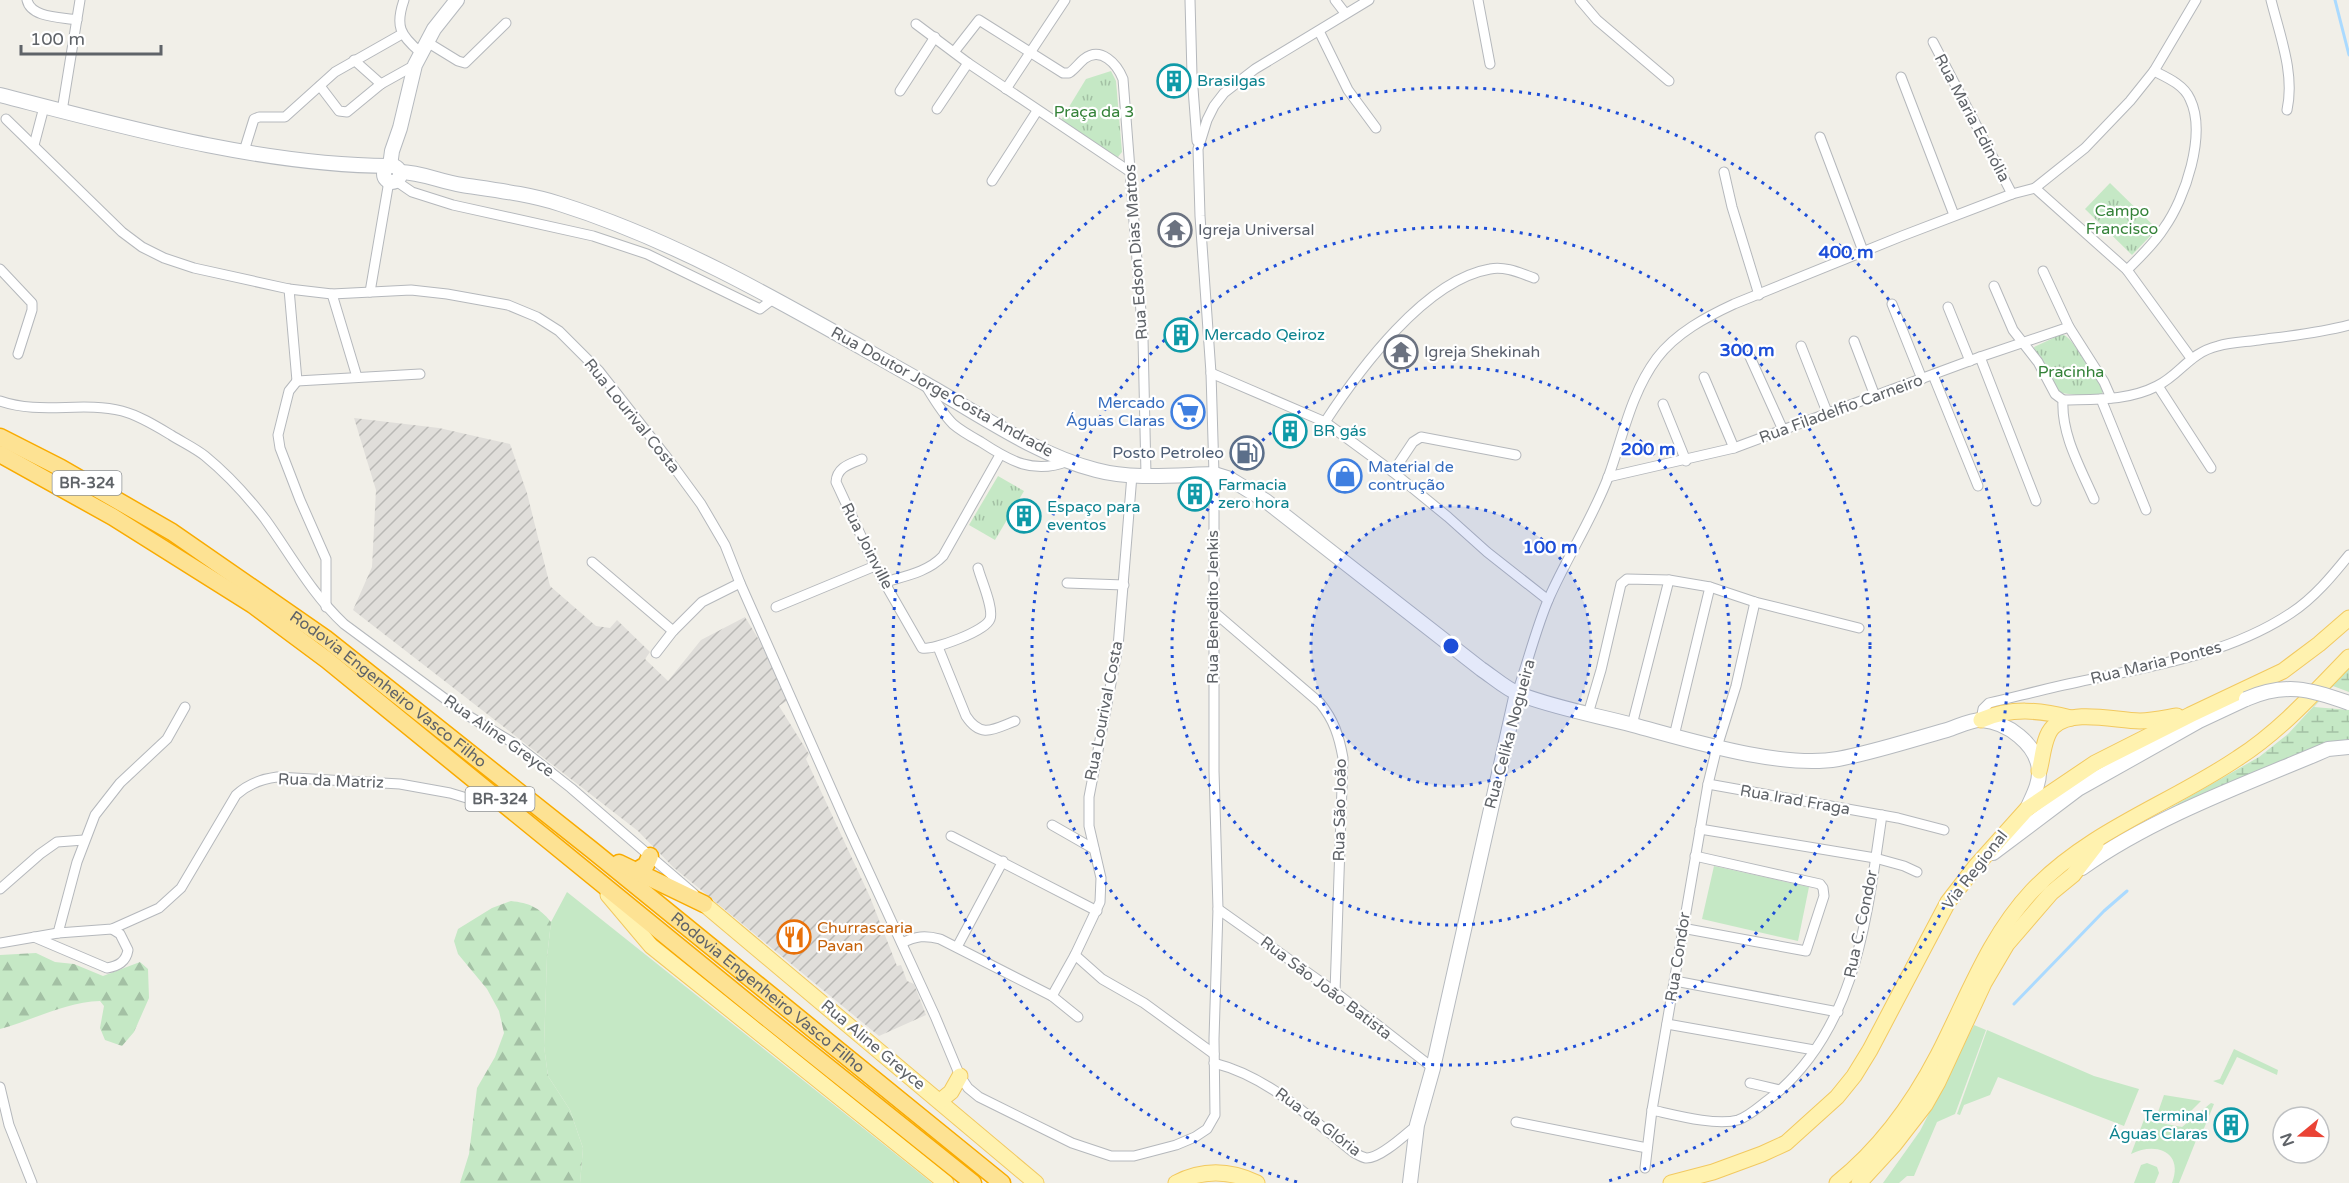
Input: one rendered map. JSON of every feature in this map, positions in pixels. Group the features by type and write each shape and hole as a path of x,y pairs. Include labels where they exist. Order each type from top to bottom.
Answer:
{"highway":[{"name":"Rodovia Engenheiro Vasco Filho","path":"0,437 61,468 172,532 325,638 592,850 1002,1183"},
{"name":"Rodovia Engenheiro Vasco Filho","path":"0,454 113,517 253,604 327,660 763,1016 973,1183"},
{"path":"592,850 704,904"},
{"path":"636,871 646,865 651,856"}],"main road":[{"path":"393,175 392,151 420,53 457,0"},
{"name":"Rua Doutor Jorge Costa Andrade","path":"0,95 113,124 244,151 340,165 426,182 441,181 557,203 617,224 672,246 773,299 1009,431 1068,461 1095,470 1139,475 1214,474 1230,479 1266,501 1481,669 1517,693 1717,747 1782,759 1835,760 1981,720"},
{"name":"Via Regional","path":"1671,1183 1713,1172 1786,1143 1837,1097 1854,1076 1870,1050 1936,922 1975,867 2027,809 2095,763 2283,671 2326,639 2349,618"},
{"path":"1838,1183 1862,1164 1904,1114 1938,1054 1990,948 2010,917 2032,890 2066,860 2104,834 2238,759 2266,738 2349,657"},
{"path":"1975,867 2078,789 2199,721 2246,699 2270,690 2296,687 2349,703"},
{"name":"Rua Celika Nogueira","path":"1410,1183 1417,1125 1433,1068 1517,693"},
{"path":"1981,720 1999,712 2025,710 2071,718"},
{"path":"2027,809 2038,783 2048,735 2060,722 2071,718 2087,717 2141,721 2190,715"},
{"path":"1981,720 2004,727 2028,744 2036,756 2039,771"},
{"path":"1858,1183 1894,1145 1925,1105 1984,983 2007,944 2051,893 2105,851 2131,836 2314,755 2349,747"},
{"path":"2073,875 2104,834"},
{"path":"587,870 651,946 946,1183"},
{"name":"Rua Aline Greyce","path":"704,904 1036,1183"},
{"path":"940,1101 951,1092 960,1076"},
{"path":"1176,1183 1201,1173 1214,1172 1232,1173 1257,1183"},
{"path":"1198,1183 1214,1181 1232,1183"}],"street":[{"path":"27,0 29,7 36,13 77,20"},
{"path":"62,111 80,0"},
{"path":"404,0 399,21 402,34 420,53 465,63 506,23"},
{"path":"1006,89 1065,0"},
{"path":"1190,0 1192,75 1198,149"},
{"path":"1335,0 1346,13"},
{"name":"Rua Benedito Jenkis","path":"1215,1084 1218,909 1214,474 1211,373 1200,216 1198,149 1210,113 1224,93 1255,69 1369,0"},
{"path":"1478,0 1490,64"},
{"path":"1580,0 1597,20 1669,81"},
{"name":"Rua Celika Nogueira","path":"1517,693 1548,600 1608,477 1628,413 1643,381 1667,345 1714,314 1954,215 2035,188 2085,148 2111,123 2154,71 2196,0"},
{"path":"2271,0 2290,77 2291,92 2287,110"},
{"path":"954,52 976,22 984,22 1031,52"},
{"path":"916,24 968,63 1129,171"},
{"path":"1319,31 1348,90 1376,128"},
{"path":"244,151 254,119 285,117 334,72 402,34"},
{"path":"900,91 935,37"},
{"name":"Rua Maria Edinólia","path":"1933,42 2012,194"},
{"name":"Rua Edson Dias Mattos","path":"1031,52 1064,73 1075,70 1085,58 1098,55 1113,61 1123,79 1143,338 1139,475"},
{"path":"320,86 339,111 347,111 420,53"},
{"path":"354,60 381,84"},
{"path":"937,109 968,63"},
{"path":"2127,270 2151,246 2166,226 2187,178 2195,140 2194,111 2190,99 2183,89 2154,71"},
{"path":"1901,77 1954,215"},
{"path":"34,145 45,107"},
{"path":"992,181 1038,111"},
{"name":"Rua Lourival Costa","path":"6,119 122,232 142,248 165,258 194,268 289,289 332,294 411,291 447,294 508,305 537,317 559,331 599,371 701,504 725,545 960,1076 968,1088 979,1097 1072,1143 1111,1156 1134,1156 1176,1145 1207,1130 1215,1115 1215,1084"},
{"path":"1820,137 1863,251"},
{"path":"1724,172 1759,295"},
{"path":"370,291 393,175"},
{"path":"393,175 412,192 453,205 593,236 647,254 760,309 773,299"},
{"path":"2035,188 2127,270 2191,358"},
{"path":"0,268 32,303 32,310 18,354"},
{"path":"1325,422 1353,382 1412,315 1447,286 1491,268 1534,278"},
{"path":"2043,271 2069,327 2111,398"},
{"path":"1994,286 2013,330 2038,362 2049,385 2063,400 2062,414 2065,429 2094,499"},
{"path":"289,289 297,381 289,391 278,435 280,448 300,500 326,559 326,607"},
{"path":"332,294 357,377"},
{"path":"1892,304 1922,379"},
{"path":"1948,307 1970,361"},
{"path":"2063,400 2134,395 2158,386 2191,358 2219,345 2305,334 2349,325"},
{"name":"Rua Filadelfio Carneiro","path":"1608,477 1686,461 1734,448 2023,341 2069,327"},
{"path":"1854,341 1875,396"},
{"path":"1801,345 1827,412"},
{"path":"1750,357 1783,430"},
{"path":"1980,357 2036,501"},
{"path":"1211,373 1325,422 1393,472 1487,552 1548,600"},
{"path":"297,381 420,374"},
{"path":"1933,375 1978,486"},
{"path":"1704,377 1734,448"},
{"path":"925,384 942,412 955,426 1000,454 1030,467 1045,468 1068,461"},
{"path":"2158,386 2211,468"},
{"path":"2101,399 2146,510"},
{"name":"Rua Aline Greyce","path":"0,401 29,409 108,408 123,411 158,427 205,455 264,518 295,566 326,607 344,624 467,715 515,744 571,788 704,904"},
{"path":"1663,404 1686,461"},
{"path":"1393,472 1413,442 1420,437 1516,454"},
{"path":"885,582 936,564 943,556 1000,454"},
{"name":"Rua Joinville","path":"862,459 842,468 837,474 836,482 875,566 917,643 926,649 938,647"},
{"name":"Rua Lourival Costa","path":"1052,996 1097,911 1102,891 1089,826 1089,796 1112,683 1139,475"},
{"name":"Rua Maria Pontes","path":"1981,720 1983,709 1989,703 2168,663 2215,650 2242,639 2291,613 2307,601 2349,555"},
{"path":"592,562 674,631"},
{"path":"776,607 875,566"},
{"path":"978,568 991,610 990,620 983,628 938,647 966,716 972,725 979,730 989,730 1015,721"},
{"path":"1588,714 1621,584 1627,579 1669,580 1710,587 1755,602 1859,628"},
{"path":"1632,725 1669,580"},
{"path":"656,653 702,602 740,583"},
{"path":"1067,583 1124,585"},
{"path":"1674,736 1710,587"},
{"name":"Rua Condor","path":"1645,1168 1652,1110 1708,784 1736,686 1755,602"},
{"name":"Rua São João","path":"1214,612 1320,703 1331,716 1338,732 1343,758 1335,992"},
{"path":"58,933 84,840 94,815 104,801 167,739 185,707"},
{"name":"Rua da Matriz","path":"0,943 58,933 111,929 143,917 170,900 192,872 236,795 244,787 255,782 277,777 400,784 450,793 480,802"},
{"name":"Rua Irad Fraga","path":"1708,784 1882,815 1944,830"},
{"name":"Rua C. Condor","path":"1652,1110 1718,1121 1738,1120 1780,1090 1814,1050 1838,1012 1856,962 1882,815"},
{"path":"1052,825 1094,849"},
{"path":"1700,829 1875,858 1917,872"},
{"path":"951,836 1097,911"},
{"path":"0,889 51,846 65,840 84,840"},
{"path":"1683,928 1806,951 1824,896 1820,884 1695,856"},
{"path":"957,947 1003,861"},
{"name":"Rua São João Batista","path":"1218,909 1335,992 1433,1068"},
{"path":"34,937 107,968 125,961 129,950 120,934 111,929"},
{"path":"902,943 919,936 927,936 957,947 1052,996 1078,1017"},
{"name":"Rua da Glória","path":"1075,954 1102,979 1144,1003 1214,1058 1268,1085 1353,1152 1364,1158 1373,1157 1382,1152 1417,1125"},
{"path":"1675,981 1838,1012"},
{"path":"1667,1024 1814,1050"},
{"path":"1750,1083 1780,1090"},
{"path":"0,1087 9,1125 32,1183"},
{"path":"1516,1122 1647,1148"}],"shaded area":[{"path":"354,418 439,428 510,444 527,493 550,586 596,626 610,628 617,620 650,652 645,659 668,681 701,640 745,617 759,640 788,700 779,706 809,754 806,759 870,897 897,966 901,965 907,981 914,984 926,1015 879,1036 673,867 638,831 353,610 372,567 376,490"}],"green space":[{"name":"Praça da 3","path":"1111,71 1116,81 1122,152 1117,158 1061,120 1086,79"},
{"name":"Campo Francisco","path":"2110,183 2157,229 2132,255 2085,209"},
{"name":"Pracinha","path":"2062,334 2081,353 2089,357 2103,391 2101,398 2061,393 2056,389 2035,353 2034,347"},
{"path":"998,476 1024,491 995,540 969,525"},
{"path":"2349,668 2349,692 2333,686 2314,707 2349,710 2349,739 2330,743 2119,837 2259,757 2288,734"},
{"path":"1714,866 1809,887 1798,941 1702,919"},
{"path":"567,892 932,1183 580,1183 583,1148 570,1110 548,1076 544,1046 547,957 551,922"},
{"path":"511,901 533,907 551,922 547,957 544,1046 548,1076 570,1110 583,1148 580,1183 460,1183 469,1154 477,1088 495,1057 504,1033 499,1011 487,989 458,954 454,941 458,929 492,908"},
{"path":"36,953 55,962 74,964 103,976 140,962 148,969 149,998 134,1032 122,1046 105,1040 100,1028 104,1006 100,1001 62,1008 0,1029 0,955"},
{"path":"1974,1025 1986,1030 1955,1114 1937,1122 1914,1176 1907,1176 1899,1183 1883,1183 1920,1131"},
{"path":"1987,1030 2094,1076 2139,1089 2124,1126 1998,1077 1990,1095 1964,1105 1960,1115 1957,1114"},
{"path":"2234,1049 2278,1070 2277,1075 2237,1057 2223,1085 2213,1081 2220,1079"},
{"path":"2164,1095 2201,1101 2181,1121 2157,1115"},
{"path":"2211,1103 2214,1104 2179,1183 2172,1183 2175,1172 2174,1164 2165,1152 2150,1149 2131,1154 2145,1117 2151,1121 2182,1127"},
{"path":"2147,1163 2157,1167 2159,1173 2155,1183 2134,1183 2141,1165"}],"waterway":[{"path":"2335,0 2349,55"},
{"path":"2014,1004 2104,911 2127,891"}],"place":[{"name":"Brasilgas","path":"1174,81"},
{"name":"Igreja Universal","path":"1175,230"},
{"name":"Mercado Qeiroz","path":"1181,335"},
{"name":"Igreja Shekinah","path":"1401,352"},
{"name":"Mercado Águas Claras","path":"1188,412"},
{"name":"BR gás","path":"1290,431"},
{"name":"Posto Petroleo","path":"1247,453"},
{"name":"Material de contrução","path":"1345,476"},
{"name":"Farmacia zero hora","path":"1195,494"},
{"name":"Espaço para eventos","path":"1024,516"},
{"name":"Churrascaria Pavan","path":"794,937"},
{"name":"Terminal Águas Claras","path":"2231,1125"}]}
